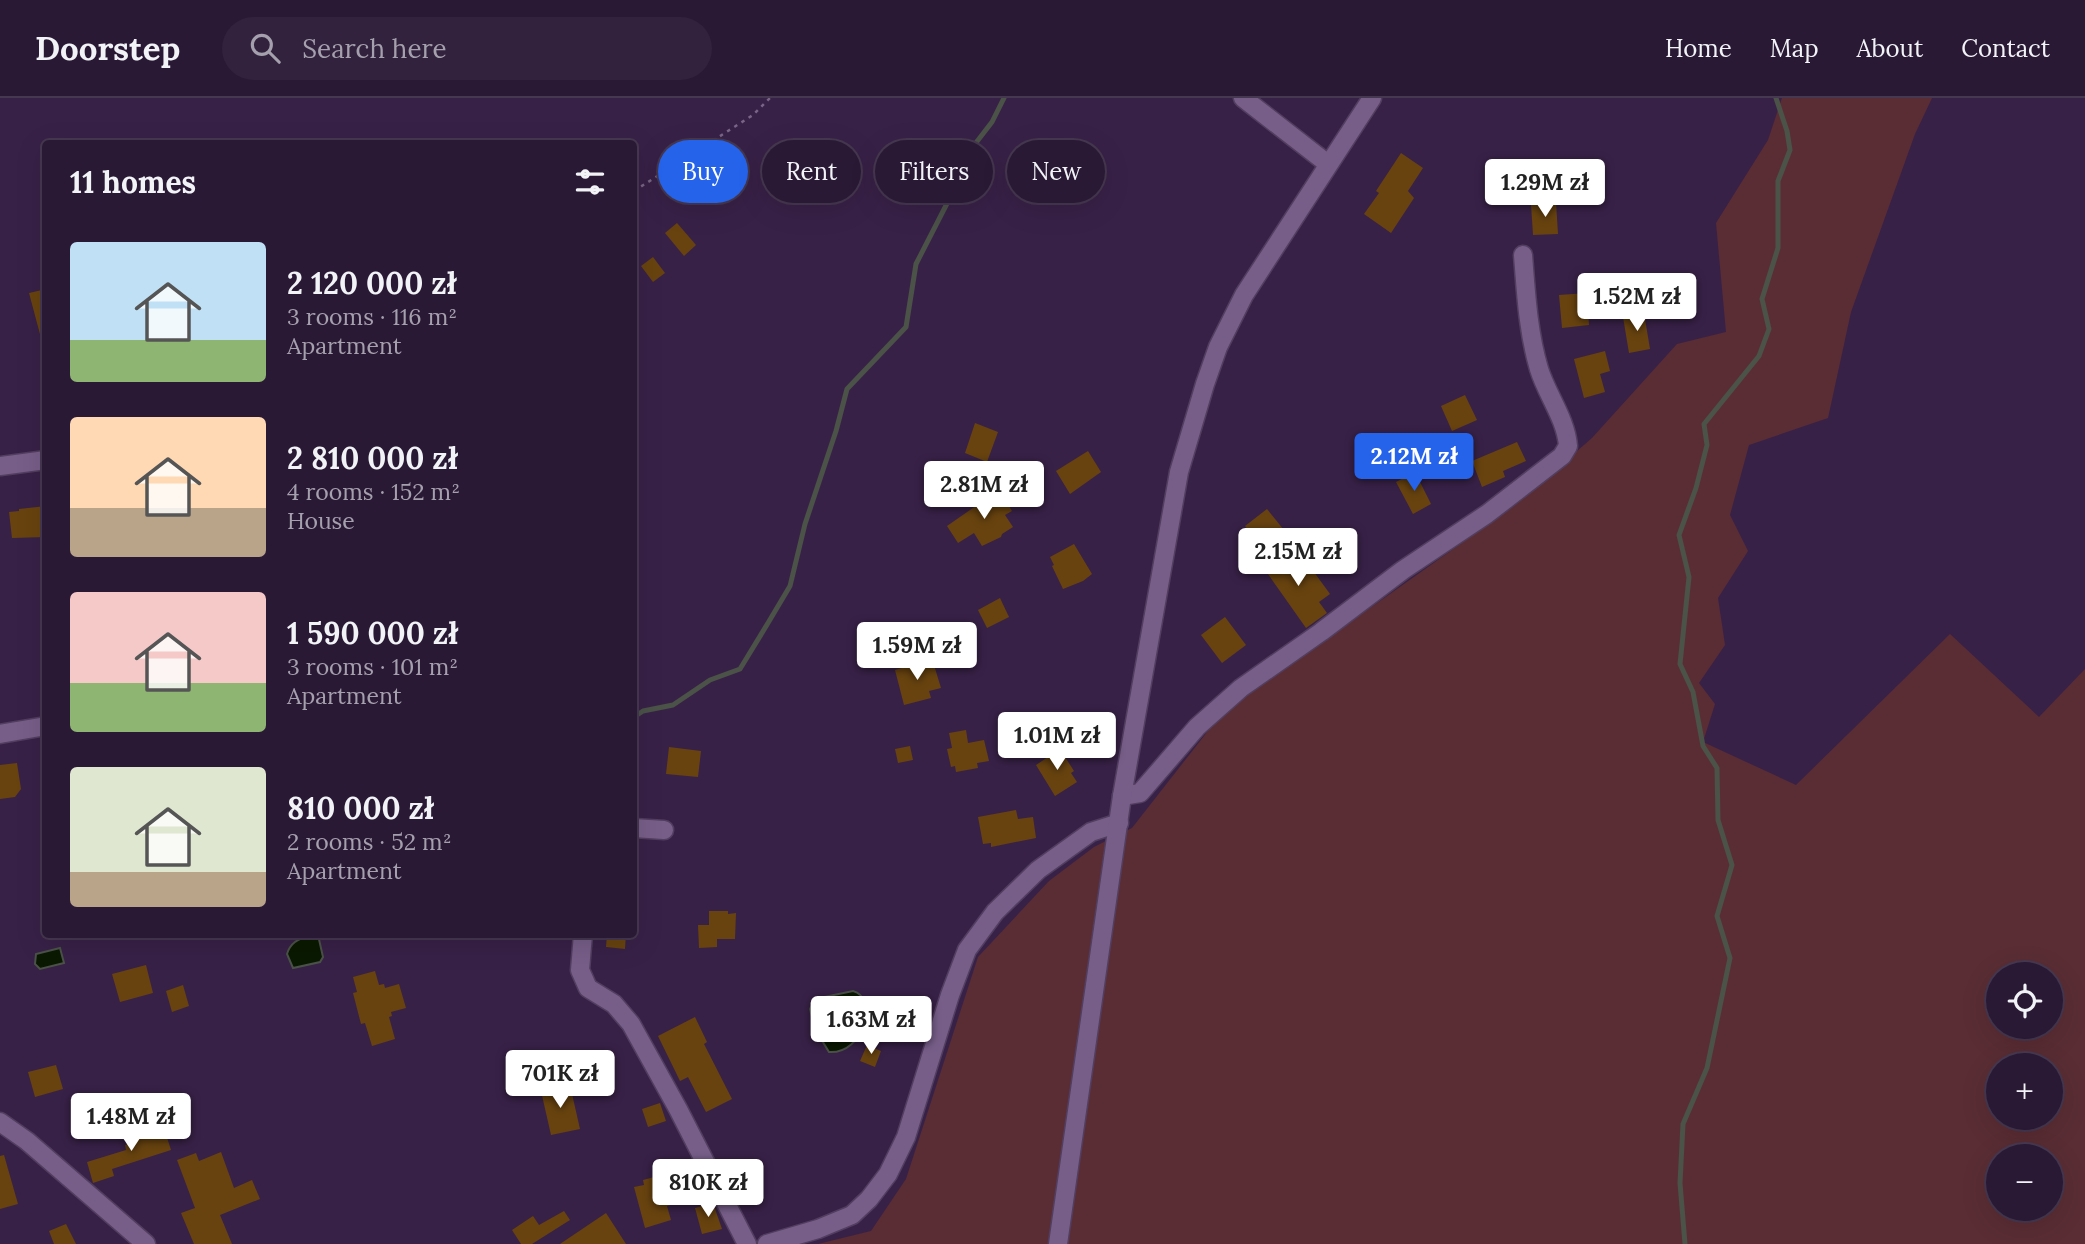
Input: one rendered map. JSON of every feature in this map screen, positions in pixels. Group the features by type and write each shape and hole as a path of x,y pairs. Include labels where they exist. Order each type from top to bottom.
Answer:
{"street":[{"path":"1243,98 1328,164"},
{"path":"1058,1244 1122,796 1179,472 1205,384 1244,295 1372,98"},
{"path":"1122,796 1140,793 1197,727 1241,688 1403,570 1487,514 1562,456 1568,446 1567,433 1539,369 1529,320 1522,254"},
{"path":"0,466 42,461"},
{"path":"0,734 42,727"},
{"path":"767,1244 818,1229 852,1215 869,1199 888,1174 906,1137 950,995 967,950 995,912 1038,870 1091,832 1118,823"},
{"path":"637,828 664,830"},
{"path":"583,938 580,970 587,988 614,1004 631,1024 747,1244"},
{"path":"0,1122 146,1244"}],"path":[{"path":"637,189 753,115 770,98"}],"shaded area":[{"path":"1782,98 1932,98 1915,134 1851,312 1828,418 1749,445 1730,515 1748,551 1718,598 1725,645 1699,683 1715,704 1703,742 1796,785 1950,634 2039,717 2085,669 2085,1244 818,1244 871,1231 906,1179 978,957 1049,881 1094,847 1132,828 1222,713 1514,506 1592,438 1677,344 1726,332 1716,223 1768,140"},
{"path":"319,938 323,957 320,962 293,968 287,954 296,941"},
{"path":"60,948 64,963 40,969 35,964 36,954"},
{"path":"853,991 861,995 865,1003 864,1024 851,1044 841,1050 829,1052 815,1029 810,1009 815,999"}],"building":[{"path":"1401,153 1423,168 1408,191 1414,198 1391,233 1364,214"},
{"path":"1556,202 1558,234 1533,235 1531,204"},
{"path":"677,223 696,245 684,256 665,233"},
{"path":"653,257 665,273 653,282 641,266"},
{"path":"42,290 42,338 41,338 29,293"},
{"path":"1587,293 1589,325 1562,328 1559,295"},
{"path":"1644,313 1650,349 1629,353 1623,317"},
{"path":"1605,351 1610,371 1600,374 1605,392 1584,398 1574,359"},
{"path":"1465,395 1477,420 1452,431 1441,406"},
{"path":"975,423 998,432 987,462 965,453"},
{"path":"1517,442 1526,461 1503,471 1505,477 1482,487 1472,461"},
{"path":"1088,451 1101,472 1070,494 1056,471"},
{"path":"933,463 967,475 961,491 928,479"},
{"path":"1415,472 1431,504 1413,514 1396,482"},
{"path":"1001,493 1012,511 1005,515 1013,527 1001,537 982,546 974,533 958,543 947,526 993,494 994,497"},
{"path":"42,506 42,537 12,538 9,512"},
{"path":"1267,509 1284,530 1262,547 1245,526"},
{"path":"1074,544 1092,574 1063,589 1050,557"},
{"path":"1272,550 1288,573 1306,561 1330,594 1319,602 1327,613 1306,628 1258,560"},
{"path":"1000,598 1009,617 987,628 978,610"},
{"path":"1225,617 1246,645 1222,663 1201,635"},
{"path":"928,660 930,666 934,665 941,688 929,691 931,698 904,705 895,670"},
{"path":"966,730 968,743 984,740 989,761 977,763 978,768 956,772 955,766 951,767 947,749 952,748 949,733"},
{"path":"910,746 913,760 898,763 895,749"},
{"path":"669,747 701,751 698,777 666,774"},
{"path":"1060,749 1074,771 1071,773 1077,782 1055,796 1036,765"},
{"path":"17,763 21,789 15,797 0,799 0,765"},
{"path":"1016,810 1018,819 1033,817 1036,838 991,847 991,843 983,844 978,817"},
{"path":"709,911 736,913 735,939 717,939 717,947 699,948 698,925 709,925"},
{"path":"607,938 626,938 625,949 606,947"},
{"path":"146,965 153,993 120,1002 112,974"},
{"path":"375,971 379,985 384,984 385,988 399,984 406,1008 391,1012 392,1016 389,1017 395,1039 372,1046 365,1023 361,1024 353,993 357,992 353,977"},
{"path":"183,985 189,1006 172,1012 166,991"},
{"path":"695,1017 707,1042 704,1044 732,1099 706,1112 688,1077 680,1081 658,1036"},
{"path":"867,1045 881,1051 875,1067 860,1061"},
{"path":"56,1065 63,1089 35,1097 28,1072"},
{"path":"570,1085 580,1129 551,1135 541,1091"},
{"path":"660,1103 666,1121 648,1127 642,1109"},
{"path":"163,1125 171,1150 112,1169 114,1176 93,1183 87,1162 126,1150 125,1145 128,1144 125,1137"},
{"path":"221,1152 234,1188 252,1180 260,1199 220,1215 232,1244 194,1244 181,1213 195,1208 177,1160 196,1153 199,1161"},
{"path":"4,1155 18,1204 0,1209 0,1156"},
{"path":"658,1176 660,1179 669,1177 677,1203 667,1206 671,1220 645,1228 634,1187 644,1185 643,1180"},
{"path":"713,1203 722,1229 702,1234 695,1208"},
{"path":"564,1211 570,1220 532,1244 521,1244 512,1230 533,1216 539,1225"},
{"path":"606,1213 626,1244 560,1244"},
{"path":"66,1224 76,1244 54,1244 49,1231"}],"waterway":[{"path":"637,715 643,711 673,705 710,680 740,669 768,623 790,586 805,524 847,389 906,327 916,264 957,184 965,157 992,122 1004,98"},
{"path":"1685,1244 1680,1183 1683,1124 1707,1068 1730,958 1717,916 1732,865 1718,820 1717,768 1703,746 1693,692 1680,664 1689,577 1679,535 1696,488 1707,445 1704,424 1759,356 1769,329 1762,299 1778,248 1778,181 1790,150 1776,98"}]}
